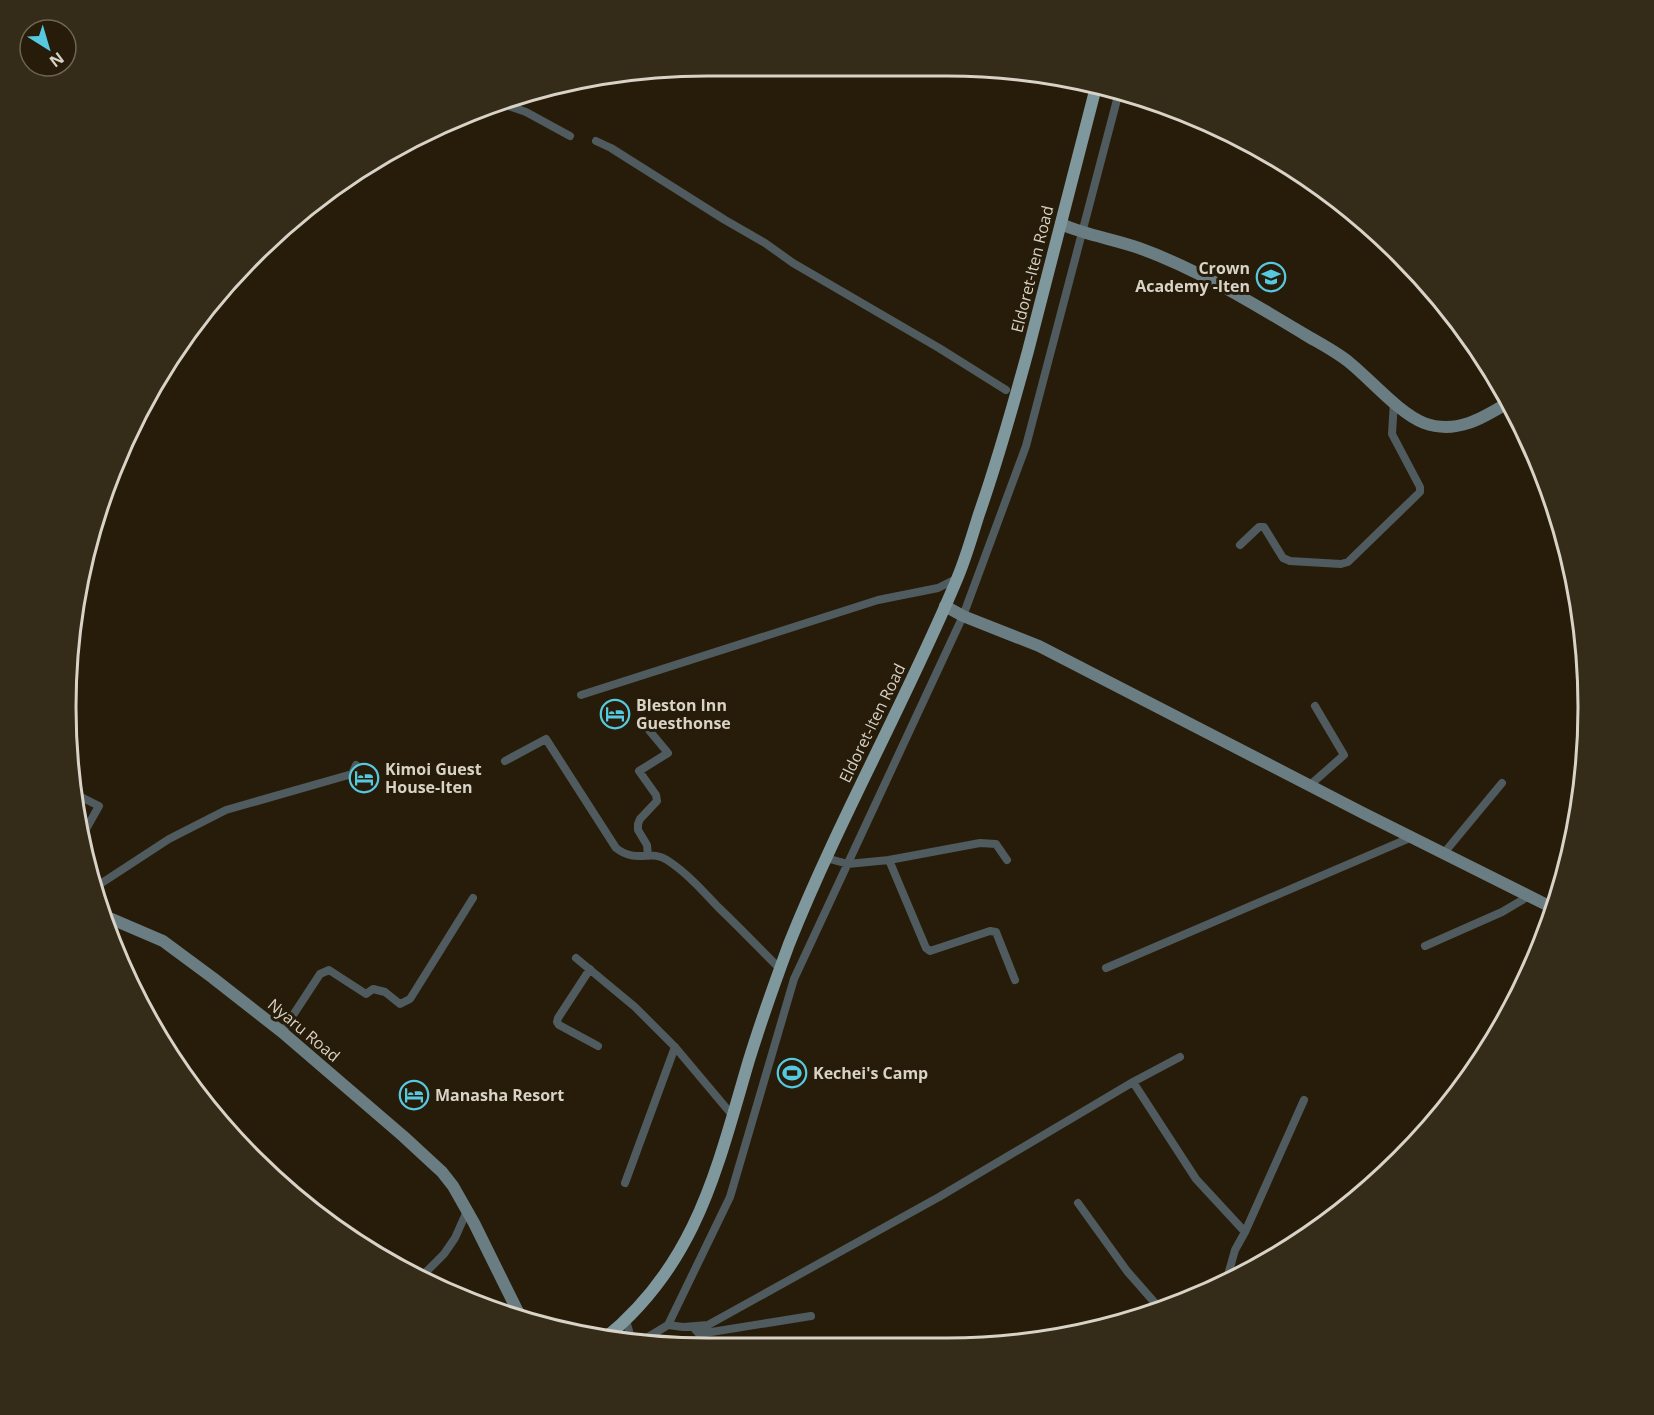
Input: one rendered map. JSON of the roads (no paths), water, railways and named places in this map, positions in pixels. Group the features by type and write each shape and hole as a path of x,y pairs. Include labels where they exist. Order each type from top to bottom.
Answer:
{"main road":[{"name":"Eldoret-Iten Road","path":"613,1331 648,1298 672,1266 690,1235 711,1188 751,1055 780,969 815,880 958,578 1006,435 1094,94"}],"street":[{"path":"651,1336 668,1325 730,1197 795,979 963,616 1026,446 1117,100"},
{"path":"513,108 570,136"},
{"path":"596,141 765,243 793,263 1006,390"},
{"path":"1061,224 1081,233 1138,248 1189,269 1348,361 1423,423 1453,427 1483,418 1501,407"},
{"path":"1240,545 1259,527 1264,527 1283,558 1290,561 1341,564 1348,561 1420,492 1420,487 1392,434 1394,401"},
{"path":"582,695 878,600 938,588 958,578"},
{"path":"945,606 963,616 1039,646 1546,904"},
{"path":"1310,785 1344,755 1315,706"},
{"path":"648,729 668,753 639,771 656,795 657,801 638,824 638,830 647,845 648,856"},
{"path":"505,761 546,739 616,848 625,855 634,857 665,858 687,875 780,969"},
{"path":"102,883 169,838 226,810 352,774 356,765"},
{"path":"1444,853 1502,783"},
{"path":"83,798 99,806 88,825"},
{"path":"1106,968 1412,837"},
{"path":"826,858 848,864 889,860 980,843 996,844 1007,860"},
{"path":"889,860 926,948 930,951 990,931 996,932 1015,980"},
{"path":"1425,946 1502,912 1529,896"},
{"path":"282,1032 320,974 329,970 366,994 373,989 385,992 400,1004 410,999 473,898"},
{"name":"Nyaru Road","path":"114,920 163,941 213,978 282,1032 442,1172 453,1186 516,1309"},
{"path":"576,958 635,1007 675,1047 733,1116"},
{"path":"590,969 557,1022 598,1046"},
{"path":"625,1183 675,1047"},
{"path":"668,1325 693,1327 708,1325 939,1197 1180,1057"},
{"path":"1133,1083 1196,1179 1245,1232"},
{"path":"1229,1271 1235,1250 1305,1100"},
{"path":"1078,1203 1127,1271 1155,1303"},
{"path":"426,1272 444,1254 455,1238 464,1207"},
{"path":"693,1327 699,1334 811,1316"},
{"path":"626,1320 630,1333"}],"place":[{"name":"Crown Academy -Iten","path":"1271,277"},
{"name":"Bleston Inn Guesthonse","path":"615,714"},
{"name":"Kimoi Guest House-Iten","path":"364,778"},
{"name":"Kechei's Camp","path":"792,1073"},
{"name":"Manasha Resort","path":"414,1095"}]}
